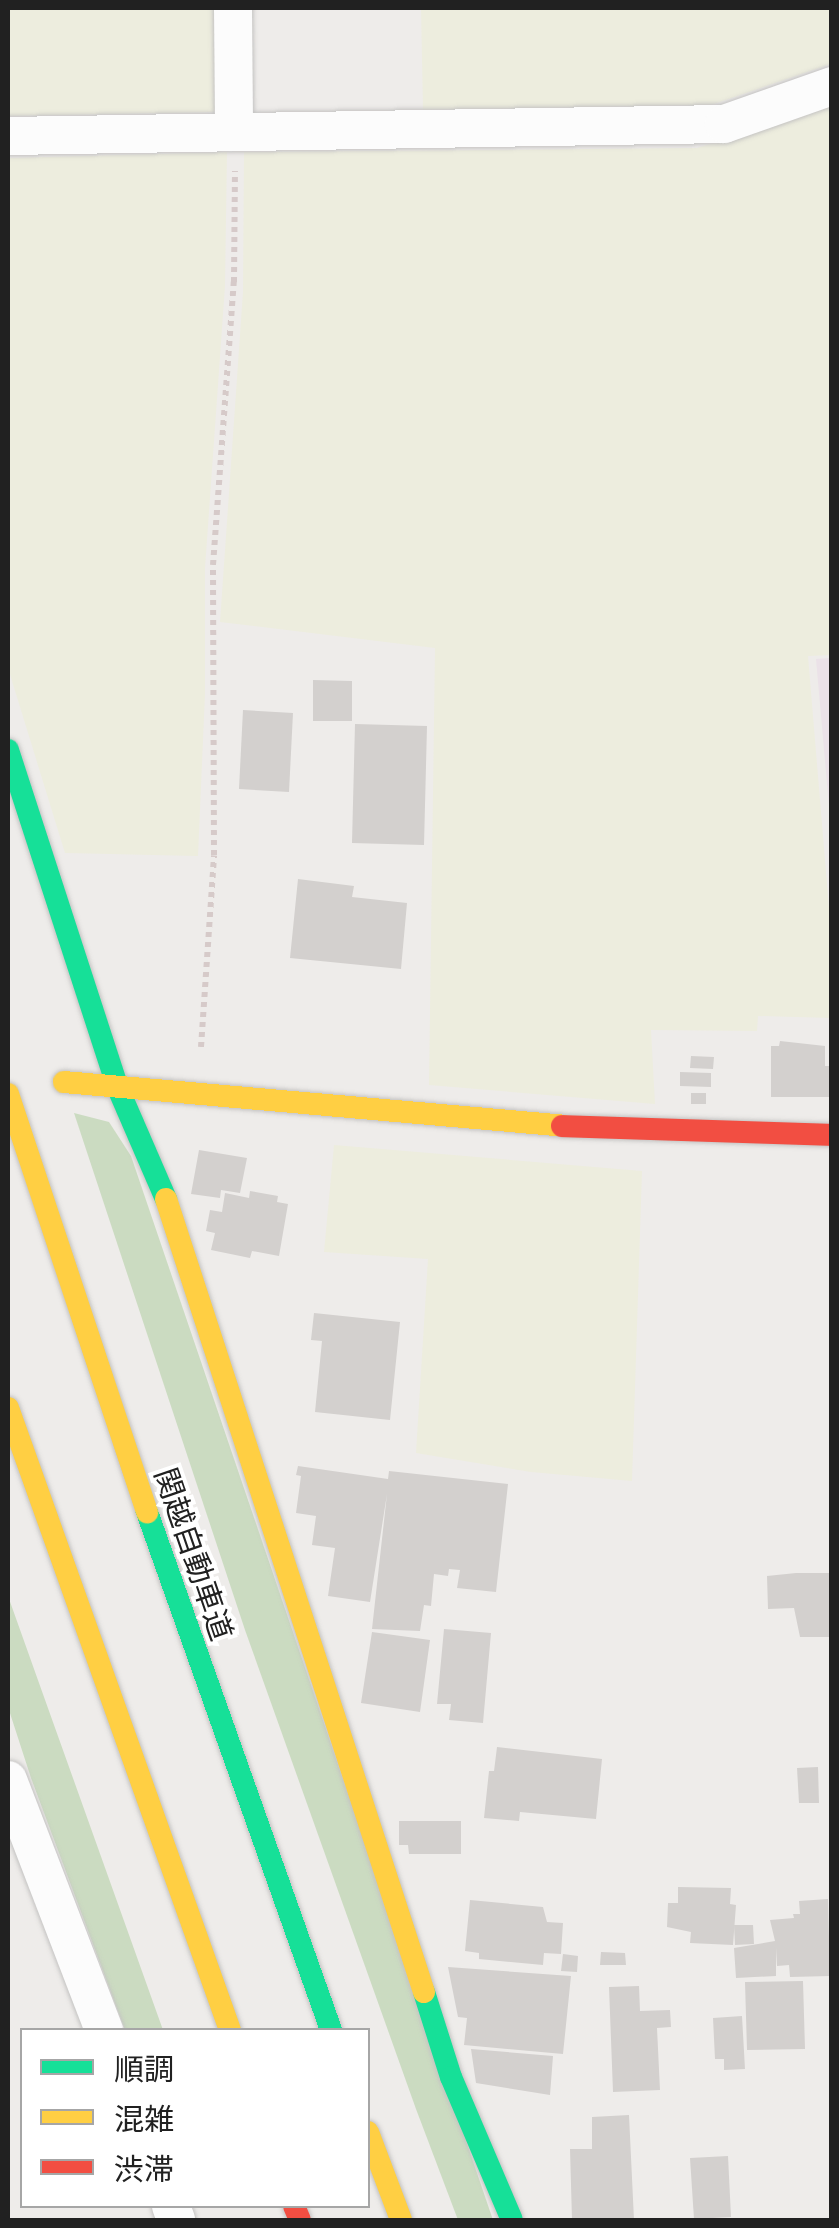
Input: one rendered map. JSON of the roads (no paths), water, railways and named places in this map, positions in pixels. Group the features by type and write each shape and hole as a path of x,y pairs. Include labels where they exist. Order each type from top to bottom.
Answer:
{"main road":[{"path":"8,750 116,1086 176,1223 451,2078 512,2220"},
{"path":"64,1082 553,1126 832,1136"},
{"name":"関越自動車道","path":"8,1094 146,1509 331,2028"},
{"path":"8,1408 47,1530 229,2028"},
{"path":"370,2137 401,2220"}],"street":[{"path":"233,8 234,132"},
{"path":"8,136 724,124 832,86"},
{"path":"8,1780 103,2028"}]}
